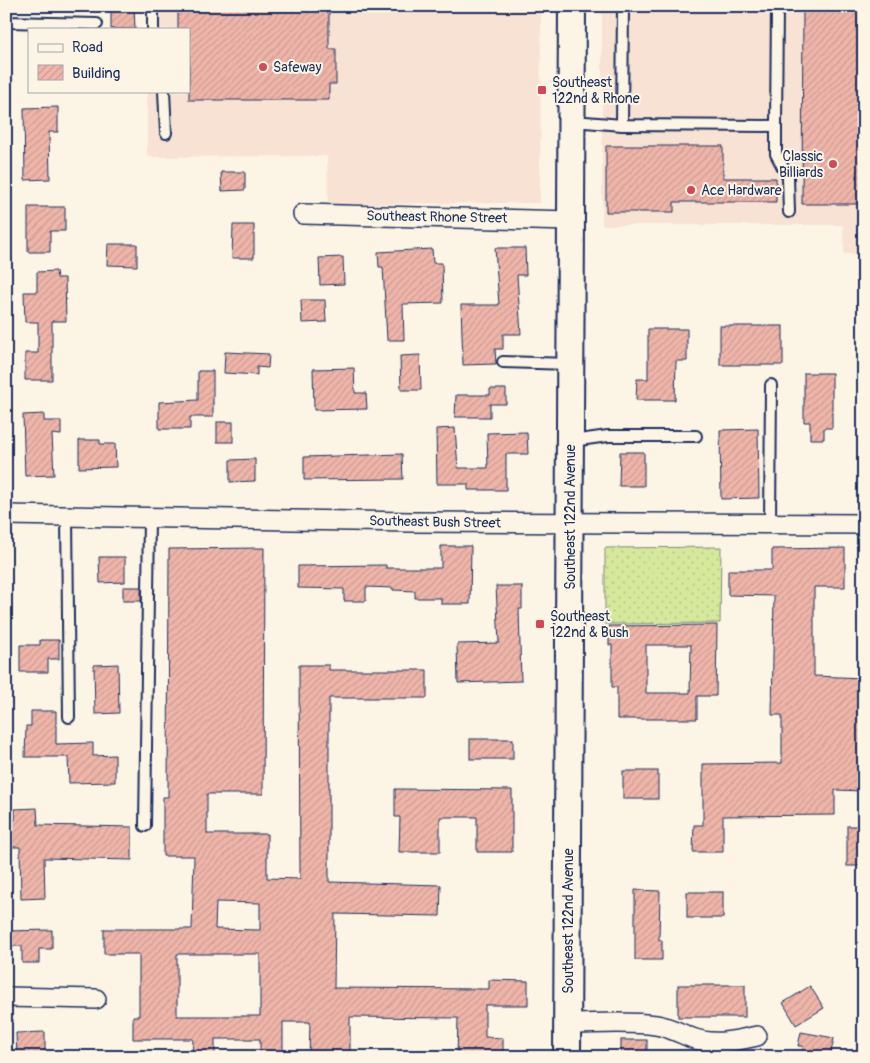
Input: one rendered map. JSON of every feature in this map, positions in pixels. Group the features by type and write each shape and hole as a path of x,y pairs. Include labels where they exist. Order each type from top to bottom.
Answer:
{"main road":[{"name":"Southeast 122nd Avenue","path":"567,1057 572,6"}],"street":[{"name":"Southeast Rhone Street","path":"303,214 572,221"},
{"name":"Southeast Bush Street","path":"6,516 570,524 864,524"},
{"path":"6,997 96,999"},
{"path":"567,1024 649,1024 664,1026 693,1038 711,1042 728,1042 757,1036"}],"lane":[{"path":"153,6 153,28"},
{"path":"622,6 622,125"},
{"path":"777,6 776,154 788,177 789,212"},
{"path":"6,22 97,24"},
{"path":"164,92 166,133"},
{"path":"572,121 622,125 776,126"},
{"path":"503,362 571,364"},
{"path":"770,525 771,385"},
{"path":"571,441 608,436 696,436"},
{"path":"67,516 69,717"},
{"path":"145,826 149,518"}],"shaded area":[{"path":"146,6 541,6 540,203 328,204 327,156 147,157 147,92 190,92 190,28 146,28"},
{"path":"602,6 864,6 864,254 844,254 843,225 602,225"}],"green space":[{"path":"721,547 720,623 605,624 605,548"}],"building":[{"path":"111,6 134,6 135,28 111,28"},
{"name":"Safeway","path":"178,6 329,6 329,49 336,49 336,84 329,84 329,100 189,100 190,28 178,28"},
{"path":"803,6 864,6 864,204 802,204"},
{"path":"58,107 58,132 49,132 50,179 25,180 24,108"},
{"name":"Ace Hardware","path":"606,146 723,146 723,178 776,178 776,202 674,202 674,212 606,212"},
{"path":"221,172 245,172 245,190 222,191"},
{"path":"28,207 65,207 65,231 50,231 50,252 28,252"},
{"path":"233,225 254,225 254,258 232,258"},
{"path":"108,244 137,244 137,266 107,265"},
{"path":"495,248 525,248 526,275 517,275 521,334 503,334 503,349 495,349 496,364 463,365 461,305 499,305"},
{"path":"432,249 433,263 442,263 443,303 403,304 404,340 387,340 383,267 379,267 378,252"},
{"path":"343,257 344,284 320,285 319,258"},
{"path":"56,271 57,278 65,278 66,321 52,321 52,380 25,380 25,353 38,353 38,322 25,322 24,292 37,292 37,272"},
{"path":"301,300 325,300 326,322 302,323"},
{"path":"720,326 783,326 783,365 720,365"},
{"path":"648,329 687,329 687,361 676,361 675,400 636,400 637,379 648,379"},
{"path":"225,352 269,354 268,368 257,367 257,375 224,373"},
{"path":"420,355 421,390 401,390 400,356"},
{"path":"354,368 355,393 366,393 367,409 314,410 313,369"},
{"path":"198,371 213,371 213,417 190,417 190,429 159,429 159,402 198,400"},
{"path":"804,373 832,373 832,428 824,428 824,439 810,439 810,422 804,422"},
{"path":"490,389 506,389 506,404 490,404 490,417 455,417 456,395 490,395"},
{"path":"44,414 44,421 61,421 61,435 52,434 54,475 25,476 23,415"},
{"path":"217,422 233,422 233,442 217,442"},
{"path":"455,428 458,468 488,468 487,433 527,432 528,454 506,454 506,490 468,490 468,484 437,484 436,429"},
{"path":"758,429 759,498 721,499 720,430"},
{"path":"79,440 100,440 100,444 115,444 116,467 79,468"},
{"path":"620,452 644,452 644,486 619,486"},
{"path":"402,454 403,479 304,480 304,457"},
{"path":"255,459 255,481 230,482 230,460"},
{"path":"441,546 471,546 470,604 441,604 441,598 415,598 415,591 393,590 393,588 366,587 366,601 344,601 344,589 298,588 298,566 386,565 386,568 441,568"},
{"path":"264,548 263,794 207,794 207,834 267,834 267,878 300,879 299,665 329,665 329,670 427,670 427,698 329,698 329,882 441,885 440,916 335,914 334,988 489,989 489,980 528,981 528,1005 485,1005 485,1037 503,1038 503,1057 457,1057 458,1018 350,1017 350,1057 309,1057 310,1022 283,1022 283,1057 260,1057 260,1039 215,1039 215,1057 192,1057 193,1039 133,1039 133,1016 139,1016 139,954 104,954 104,929 192,929 194,856 163,856 163,797 168,797 169,549","holes":["216,902 260,903 260,930 215,929","177,954 260,954 260,1016 177,1016"]},
{"path":"845,548 845,587 814,587 814,676 864,678 864,791 835,790 835,815 723,816 723,852 693,852 694,825 703,825 703,764 782,763 782,715 772,715 774,596 728,595 728,570 772,570 772,549"},
{"path":"99,557 125,557 125,582 100,583"},
{"path":"496,586 522,586 522,609 519,609 521,681 458,683 457,644 499,643"},
{"path":"123,587 141,587 141,601 123,601"},
{"path":"717,625 716,696 697,696 697,719 617,719 617,687 612,687 612,645 609,645 609,626","holes":["646,645 691,645 690,693 646,693"]},
{"path":"40,640 59,640 59,659 48,659 48,672 20,672 20,645 40,645"},
{"path":"118,664 119,713 95,714 94,665"},
{"path":"31,711 56,711 56,744 93,743 93,756 115,755 115,782 69,783 68,757 25,757 26,726 31,726"},
{"path":"470,739 513,739 513,759 470,759"},
{"path":"623,771 658,771 658,799 623,799"},
{"path":"395,789 512,790 512,852 477,852 477,817 440,817 440,852 399,852 400,817 395,817"},
{"path":"37,808 38,825 132,827 132,860 44,858 45,898 21,899 20,847 6,847 6,821 15,820 15,809"},
{"path":"847,826 864,826 864,866 847,866"},
{"path":"635,890 660,891 659,940 662,940 662,960 635,960"},
{"path":"687,892 723,892 723,918 687,918"},
{"path":"52,930 52,949 39,949 39,963 22,963 22,946 6,946 6,931"},
{"path":"678,985 745,985 745,1017 678,1017"},
{"path":"810,986 824,1008 796,1025 783,1003"},
{"path":"45,1032 45,1057 17,1057 16,1033"},
{"path":"801,1032 834,1038 830,1057 801,1057 803,1046 798,1046"},
{"path":"621,1040 647,1040 647,1057 621,1057"}],"place":[{"name":"Safeway","path":"263,67"},
{"name":"Southeast 122nd & Rhone","path":"542,90"},
{"name":"Classic Billiards","path":"833,164"},
{"name":"Ace Hardware","path":"691,190"},
{"name":"Southeast 122nd & Bush","path":"540,624"}]}
